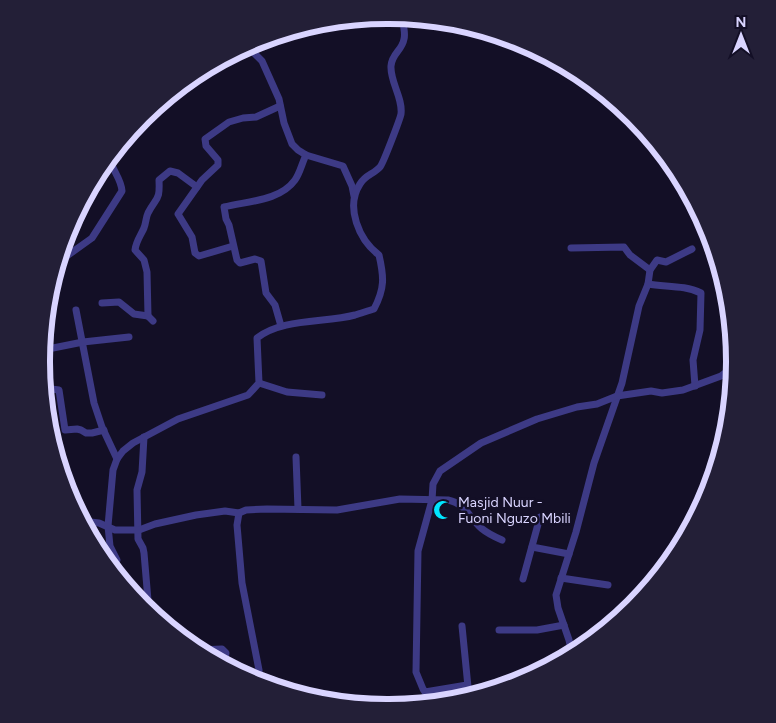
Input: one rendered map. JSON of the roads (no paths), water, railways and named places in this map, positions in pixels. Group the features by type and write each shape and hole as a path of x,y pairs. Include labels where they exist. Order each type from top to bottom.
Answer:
{"street":[{"path":"354,196 364,179 379,168 384,160 401,114 401,104 396,94 391,67 392,56 401,48 405,39 403,24"},
{"path":"116,562 110,546 108,526 113,470 122,452 133,443 178,420 248,395 259,383 257,338 281,326 354,315 374,309 380,298 384,278 379,255 362,236 355,216 352,186 343,166 306,155 292,144 284,123 279,99 262,61 253,52"},
{"path":"233,246 199,256 195,253 192,237 178,214 197,187 218,165 218,160 206,146 205,139 229,122 242,118 256,117 280,106"},
{"path":"281,326 275,305 266,293 261,262 255,259 240,263 237,260 224,207 276,195 290,186 296,178 306,155"},
{"path":"67,256 92,238 122,191 119,178 112,166"},
{"path":"102,303 119,302 134,314 151,319 147,272 144,260 135,250 135,244 144,227 148,213 158,200 160,192 159,180 170,171 178,173 197,187"},
{"path":"571,248 624,247 630,255 650,270"},
{"path":"571,645 558,608 556,595 594,463 622,383 639,306 648,284 650,270 657,260 666,262 692,249"},
{"path":"648,284 677,287 701,293 702,314 693,360 695,386"},
{"path":"76,310 94,403 117,459"},
{"path":"51,348 82,342 129,337"},
{"path":"468,685 425,692 416,672 418,551 432,500 434,484 440,471 481,443 537,418 577,407 597,404 617,396 651,391 662,393 695,386 726,373"},
{"path":"259,383 287,392 322,395"},
{"path":"51,389 59,390 65,430 77,429 92,434 104,430"},
{"path":"144,437 142,472 137,490 138,539 144,553 148,599"},
{"path":"296,457 298,509"},
{"path":"91,523 108,526 114,530 139,530 155,524 196,515 225,512 239,513 252,509 337,510 388,501 432,500 455,501 469,512 480,527 502,540"},
{"path":"239,513 237,525 242,583 259,674"},
{"path":"523,579 540,517"},
{"path":"532,547 569,554"},
{"path":"561,578 608,585"},
{"path":"499,630 537,630 564,625"},
{"path":"462,626 469,689"},
{"path":"212,649 222,649 226,653 225,657"}],"place":[{"name":"Masjid Nuur - Fuoni Nguzo Mbili","path":"443,510"}]}
